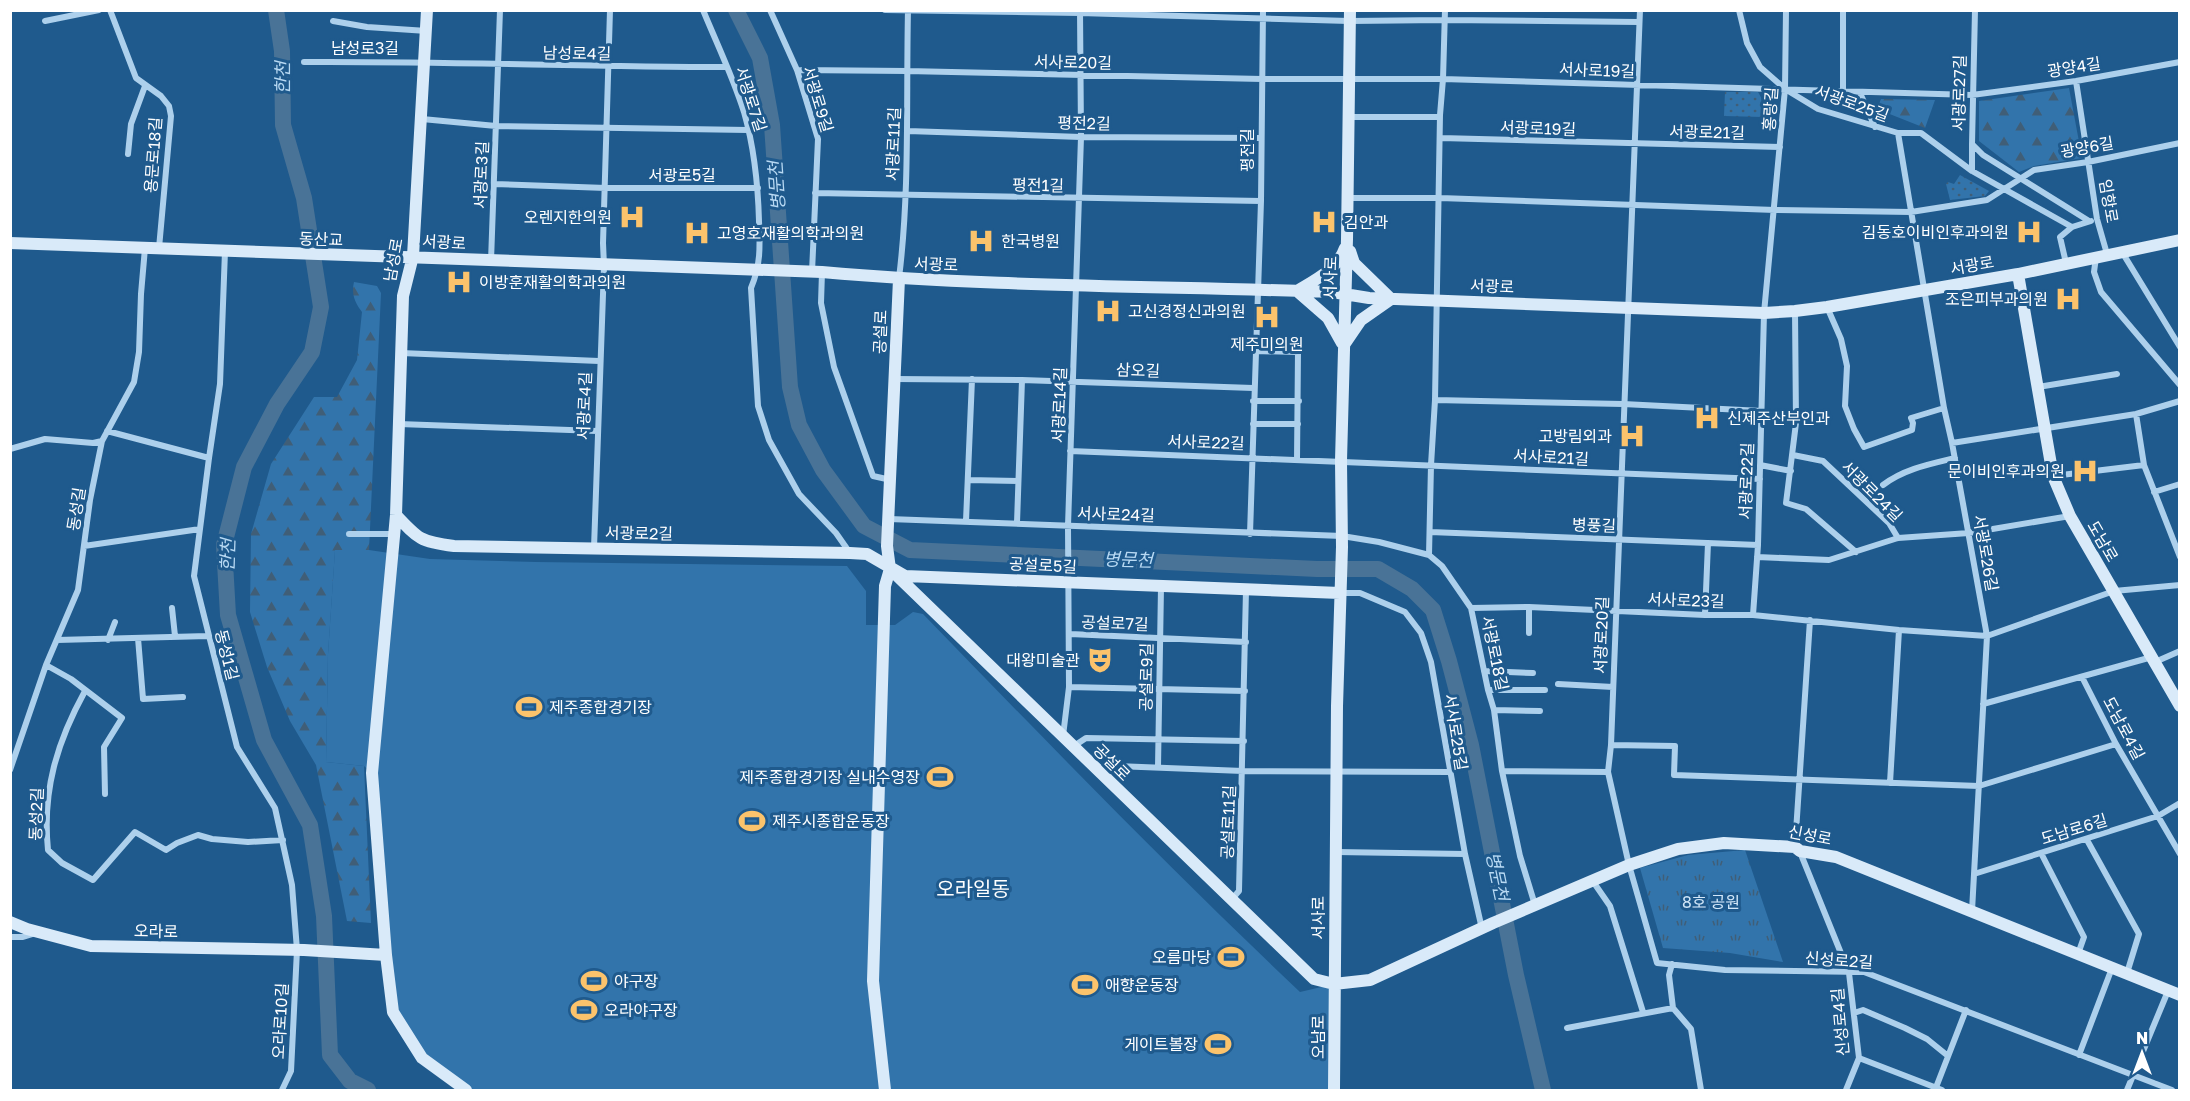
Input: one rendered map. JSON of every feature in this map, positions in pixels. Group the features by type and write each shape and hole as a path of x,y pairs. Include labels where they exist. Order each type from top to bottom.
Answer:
{"street":[{"path":"45,21 99,10"},
{"name":"용문로18길","path":"110,10 136,78 161,96 169,106 171,116 159,249"},
{"name":"남성로","path":"386,955 372,773 396,515 403,296 413,256 428,10"},
{"name":"서광로3길","path":"491,261 500,10"},
{"path":"604,266 610,10"},
{"name":"서광로7길","path":"703,10 728,68 748,130 758,188 760,238 758,271"},
{"name":"서광로9길","path":"770,10 797,70 818,139 811,272 821,303 834,367 873,476 891,487"},
{"path":"885,10 1263,14 1444,20 1639,22"},
{"path":"1342,542 1379,542 1429,555 1444,10"},
{"path":"1628,306 1640,10"},
{"name":"서광로25길","path":"1739,10 1747,44 1760,66 1785,89 1818,109 1898,133 1921,133 1972,171 2072,227"},
{"name":"홍랑길","path":"1764,313 1785,89 1786,10"},
{"path":"1843,10 1844,92"},
{"name":"서광로27길","path":"1975,10 1972,144 1983,155 2089,221"},
{"name":"서광로11길","path":"899,279 903,245 908,131 908,11"},
{"name":"서광로14길","path":"1069,579 1070,451 1081,137 1080,12"},
{"name":"평전길","path":"1250,534 1254,351 1261,201 1263,14"},
{"name":"서사로","path":"1334,984 1349,16"},
{"path":"333,21 367,27 427,32"},
{"name":"남성로4길","path":"426,61 607,67 728,68"},
{"name":"남성로3길","path":"304,62 426,61"},
{"name":"광양4길","path":"1972,95 2076,81 2180,62"},
{"name":"서사로20길","path":"797,70 1349,80"},
{"name":"서사로19길","path":"1349,80 1443,79 1972,95"},
{"name":"임항로","path":"2076,81 2101,255 2094,272 2102,292 2180,385"},
{"path":"128,154 131,124 145,86"},
{"path":"1860,93 1875,126"},
{"path":"1349,117 1440,117"},
{"path":"422,119 496,126"},
{"name":"서광로3길","path":"496,126 607,129"},
{"path":"607,129 748,130"},
{"name":"평전2길","path":"908,131 1081,137 1261,138"},
{"name":"서광로25길","path":"1898,133 1924,290"},
{"name":"서광로19길","path":"1441,138 1634,144"},
{"name":"광양6길","path":"1911,212 1987,200 2034,170 2088,162 2180,143"},
{"name":"서광로21길","path":"1634,144 1780,147"},
{"path":"1972,144 1972,171"},
{"name":"서광로5길","path":"494,184 606,188 758,188"},
{"name":"평전1길","path":"815,193 1261,201"},
{"path":"1347,198 1440,198 1774,210 1911,212"},
{"path":"2066,263 2060,237 2072,227 2097,219"},
{"path":"1344,346 1328,318 1298,291 1319,278 1342,256 1347,239"},
{"path":"1344,346 1361,320 1391,299 1354,263 1347,239"},
{"name":"서광로","path":"355,256 413,256 604,266 811,272 899,279 1258,289 1346,293 1357,297 1391,299 1628,306 1764,313 1795,311 2018,274 2180,240"},
{"path":"10,243 225,251"},
{"name":"동성길","path":"10,770 46,665 78,590 90,500 102,441 134,382 139,352 145,248"},
{"name":"동산교","path":"225,251 355,256"},
{"name":"동성1길","path":"225,251 220,384 194,576 237,747 275,808 292,885 300,950"},
{"path":"2122,251 2180,346"},
{"name":"서광로4길","path":"594,548 604,266"},
{"path":"758,271 751,288 758,406 769,440 799,494 836,533 850,553"},
{"name":"도남로","path":"2018,274 2053,476 2070,516 2180,706"},
{"name":"공설로","path":"899,279 887,546 890,569 1314,979 1334,984"},
{"name":"서광로26길","path":"1924,290 1987,636 1972,911"},
{"name":"서광로20길","path":"1628,306 1611,745 1608,772 1629,865"},
{"path":"1827,306 1841,339 1847,366 1845,406 1864,447 1912,430 1911,418 1944,408"},
{"path":"1795,311 1796,423 1786,503 1806,509 1856,552"},
{"name":"서광로22길","path":"1753,615 1758,545 1764,313"},
{"path":"1254,351 1298,352 1298,460"},
{"path":"401,353 599,361"},
{"path":"2038,387 2117,374"},
{"name":"삼오길","path":"895,379 1074,381 1253,388"},
{"path":"966,521 972,379"},
{"path":"1017,524 1022,380"},
{"path":"1435,400 1623,404 1762,411"},
{"path":"1253,401 1299,401"},
{"path":"1952,444 2136,414 2180,401"},
{"path":"2136,414 2144,465 2180,557"},
{"path":"398,424 597,431"},
{"path":"1253,424 1299,424"},
{"path":"107,431 209,458"},
{"path":"10,449 45,439 93,443 102,441"},
{"name":"서사로22길","path":"1070,451 1341,461"},
{"name":"서광로24길","path":"1793,455 1823,461 1889,523 1898,538"},
{"path":"1883,485 1894,476 1916,467 1955,458"},
{"name":"서사로21길","path":"1341,461 1760,479"},
{"path":"1760,465 1791,471"},
{"path":"2053,476 2144,465"},
{"path":"968,480 1018,481"},
{"path":"2154,492 2180,484"},
{"name":"서광로2길","path":"396,515 415,535 428,543 454,546 850,553 867,554 890,569"},
{"path":"1757,557 1829,560 1898,538 1969,532 2070,516"},
{"name":"서사로24길","path":"889,519 966,521 1068,529 1250,534 1342,542"},
{"path":"84,546 200,529"},
{"name":"병풍길","path":"1430,532 1758,545"},
{"path":"349,534 394,534"},
{"path":"1705,615 1708,543"},
{"name":"서광로18길","path":"1429,555 1442,566 1471,608 1494,710 1502,771 1532,906"},
{"path":"885,1090 873,981 873,960 885,586 890,569"},
{"name":"공설로5길","path":"890,569 905,576 1069,579 1161,587 1340,589"},
{"name":"공설로7길","path":"1063,737 1069,687 1069,579"},
{"name":"서사로23길","path":"1471,608 1530,607 1753,615 1899,630 1987,636 2114,591 2180,585"},
{"name":"공설로9길","path":"1158,767 1161,587"},
{"name":"공설로11길","path":"1231,900 1239,891 1246,589"},
{"name":"서사로25길","path":"1340,589 1360,593 1405,612 1421,633 1431,662 1465,854 1488,926"},
{"path":"1530,607 1530,633"},
{"path":"172,608 175,636"},
{"path":"1798,849 1810,620"},
{"path":"108,640 115,622"},
{"path":"1890,783 1899,630"},
{"name":"공설로7길","path":"1070,634 1160,638"},
{"path":"57,639 108,640 208,636"},
{"path":"138,638 143,699 183,697"},
{"path":"1160,638 1246,642"},
{"path":"1983,704 2180,651"},
{"path":"46,665 71,679 122,718 104,747 105,794"},
{"path":"1484,671 1533,673"},
{"name":"도남로4길","path":"2082,677 2116,744 2180,854"},
{"path":"1558,684 1613,687"},
{"path":"1069,687 1245,691"},
{"path":"1488,690 1545,690"},
{"name":"동성2길","path":"85,691 61,739 52,771 47,807 48,850 62,863 93,880 135,832 166,850 198,835 212,839 248,842 283,840"},
{"path":"1494,710 1540,711"},
{"path":"1074,747 1086,738 1244,741"},
{"path":"1611,745 1675,747 1674,775 1978,786 2116,744"},
{"path":"1103,777 1116,766 1243,771 1449,772"},
{"path":"1502,771 1608,772"},
{"name":"도남로6길","path":"1974,874 2158,816 2180,803"},
{"path":"2087,840 2139,934 2126,974"},
{"name":"신성로","path":"1488,926 1629,865 1678,849 1724,843 1798,849 1836,857 2174,993"},
{"name":"신성로4길","path":"1798,849 1849,973 1859,1058 1846,1090"},
{"path":"1335,852 1465,854"},
{"path":"2041,854 2084,937 2078,954"},
{"path":"1629,865 1657,963 1672,964 1669,975 1673,1008 1691,1029 1701,1090"},
{"path":"1592,880 1610,906 1643,1012"},
{"name":"오라로","path":"10,922 91,946 300,950 386,955"},
{"path":"1334,984 1370,980 1488,926"},
{"path":"10,937 23,937 39,932"},
{"name":"오라로10길","path":"282,1090 291,1071 300,950"},
{"path":"386,955 393,1012 422,1058 466,1090"},
{"name":"신성로2길","path":"1672,964 1725,970 1864,972 2172,1090"},
{"path":"2079,1055 2112,968"},
{"name":"오남로","path":"1334,984 1334,1090"},
{"path":"2127,1090 2132,1075 2174,993"},
{"path":"1567,1028 1673,1008"},
{"path":"1854,1012 1863,1010 1905,1028 1927,1039 1948,1056"},
{"path":"1859,1058 1938,1090 1966,1010"}],"green space":[{"path":"2069,88 2082,158 2034,166 2019,172 1979,141 1979,101"},
{"path":"1725,92 1758,92 1763,101 1763,117 1724,116"},
{"path":"1881,99 1935,100 1925,128 1877,109"},
{"path":"1960,175 1989,191 1985,196 1950,200 1946,184 1948,182 1954,184"},
{"path":"354,282 377,286 381,293 369,550 335,551 328,654 326,762 364,766 371,923 347,921 316,765 290,721 267,667 250,612 251,534 271,464 314,397 337,397 357,360 362,312 354,298"},
{"name":"제주시종합운동장","path":"335,550 369,550 430,559 847,566 866,591 866,625 895,625 913,612 923,614 1157,853 1300,992 1334,984 1334,1090 466,1090 422,1058 393,1012 372,773 364,766 326,762 328,654"},
{"name":"8호 공원","path":"1745,850 1783,962 1730,953 1663,948 1640,868 1688,855"}],"waterway":[{"name":"한천","path":"276,10 282,51 283,125 304,198 321,307 312,352 277,404 244,467 224,545 228,615 264,740 310,825 324,916 330,1055 350,1081 368,1090"},
{"name":"병문천","path":"736,10 760,58 772,125 790,387 799,425 823,470 864,526 910,550 1317,569 1378,569 1412,589 1433,610 1471,745 1516,975 1543,1090"}],"place":[{"name":"오렌지한의원","path":"632,217"},
{"name":"김안과","path":"1324,222"},
{"name":"김동호이비인후과의원","path":"2029,232"},
{"name":"고영호재활의학과의원","path":"697,233"},
{"name":"한국병원","path":"981,241"},
{"name":"이방훈재활의학과의원","path":"459,282"},
{"name":"조은피부과의원","path":"2068,299"},
{"name":"고신경정신과의원","path":"1108,311"},
{"name":"제주미의원","path":"1267,317"},
{"name":"신제주산부인과","path":"1707,418"},
{"name":"고방림외과","path":"1632,436"},
{"name":"문이비인후과의원","path":"2085,471"},
{"name":"대왕미술관","path":"1100,660"},
{"name":"제주종합경기장","path":"529,707"},
{"name":"제주종합경기장 실내수영장","path":"940,777"},
{"name":"제주시종합운동장","path":"752,821"},
{"name":"오름마당","path":"1231,957"},
{"name":"야구장","path":"594,981"},
{"name":"애향운동장","path":"1085,985"},
{"name":"오라야구장","path":"584,1010"},
{"name":"게이트볼장","path":"1218,1044"}],"district":[{"name":"오라일동","path":"973,888"}]}
